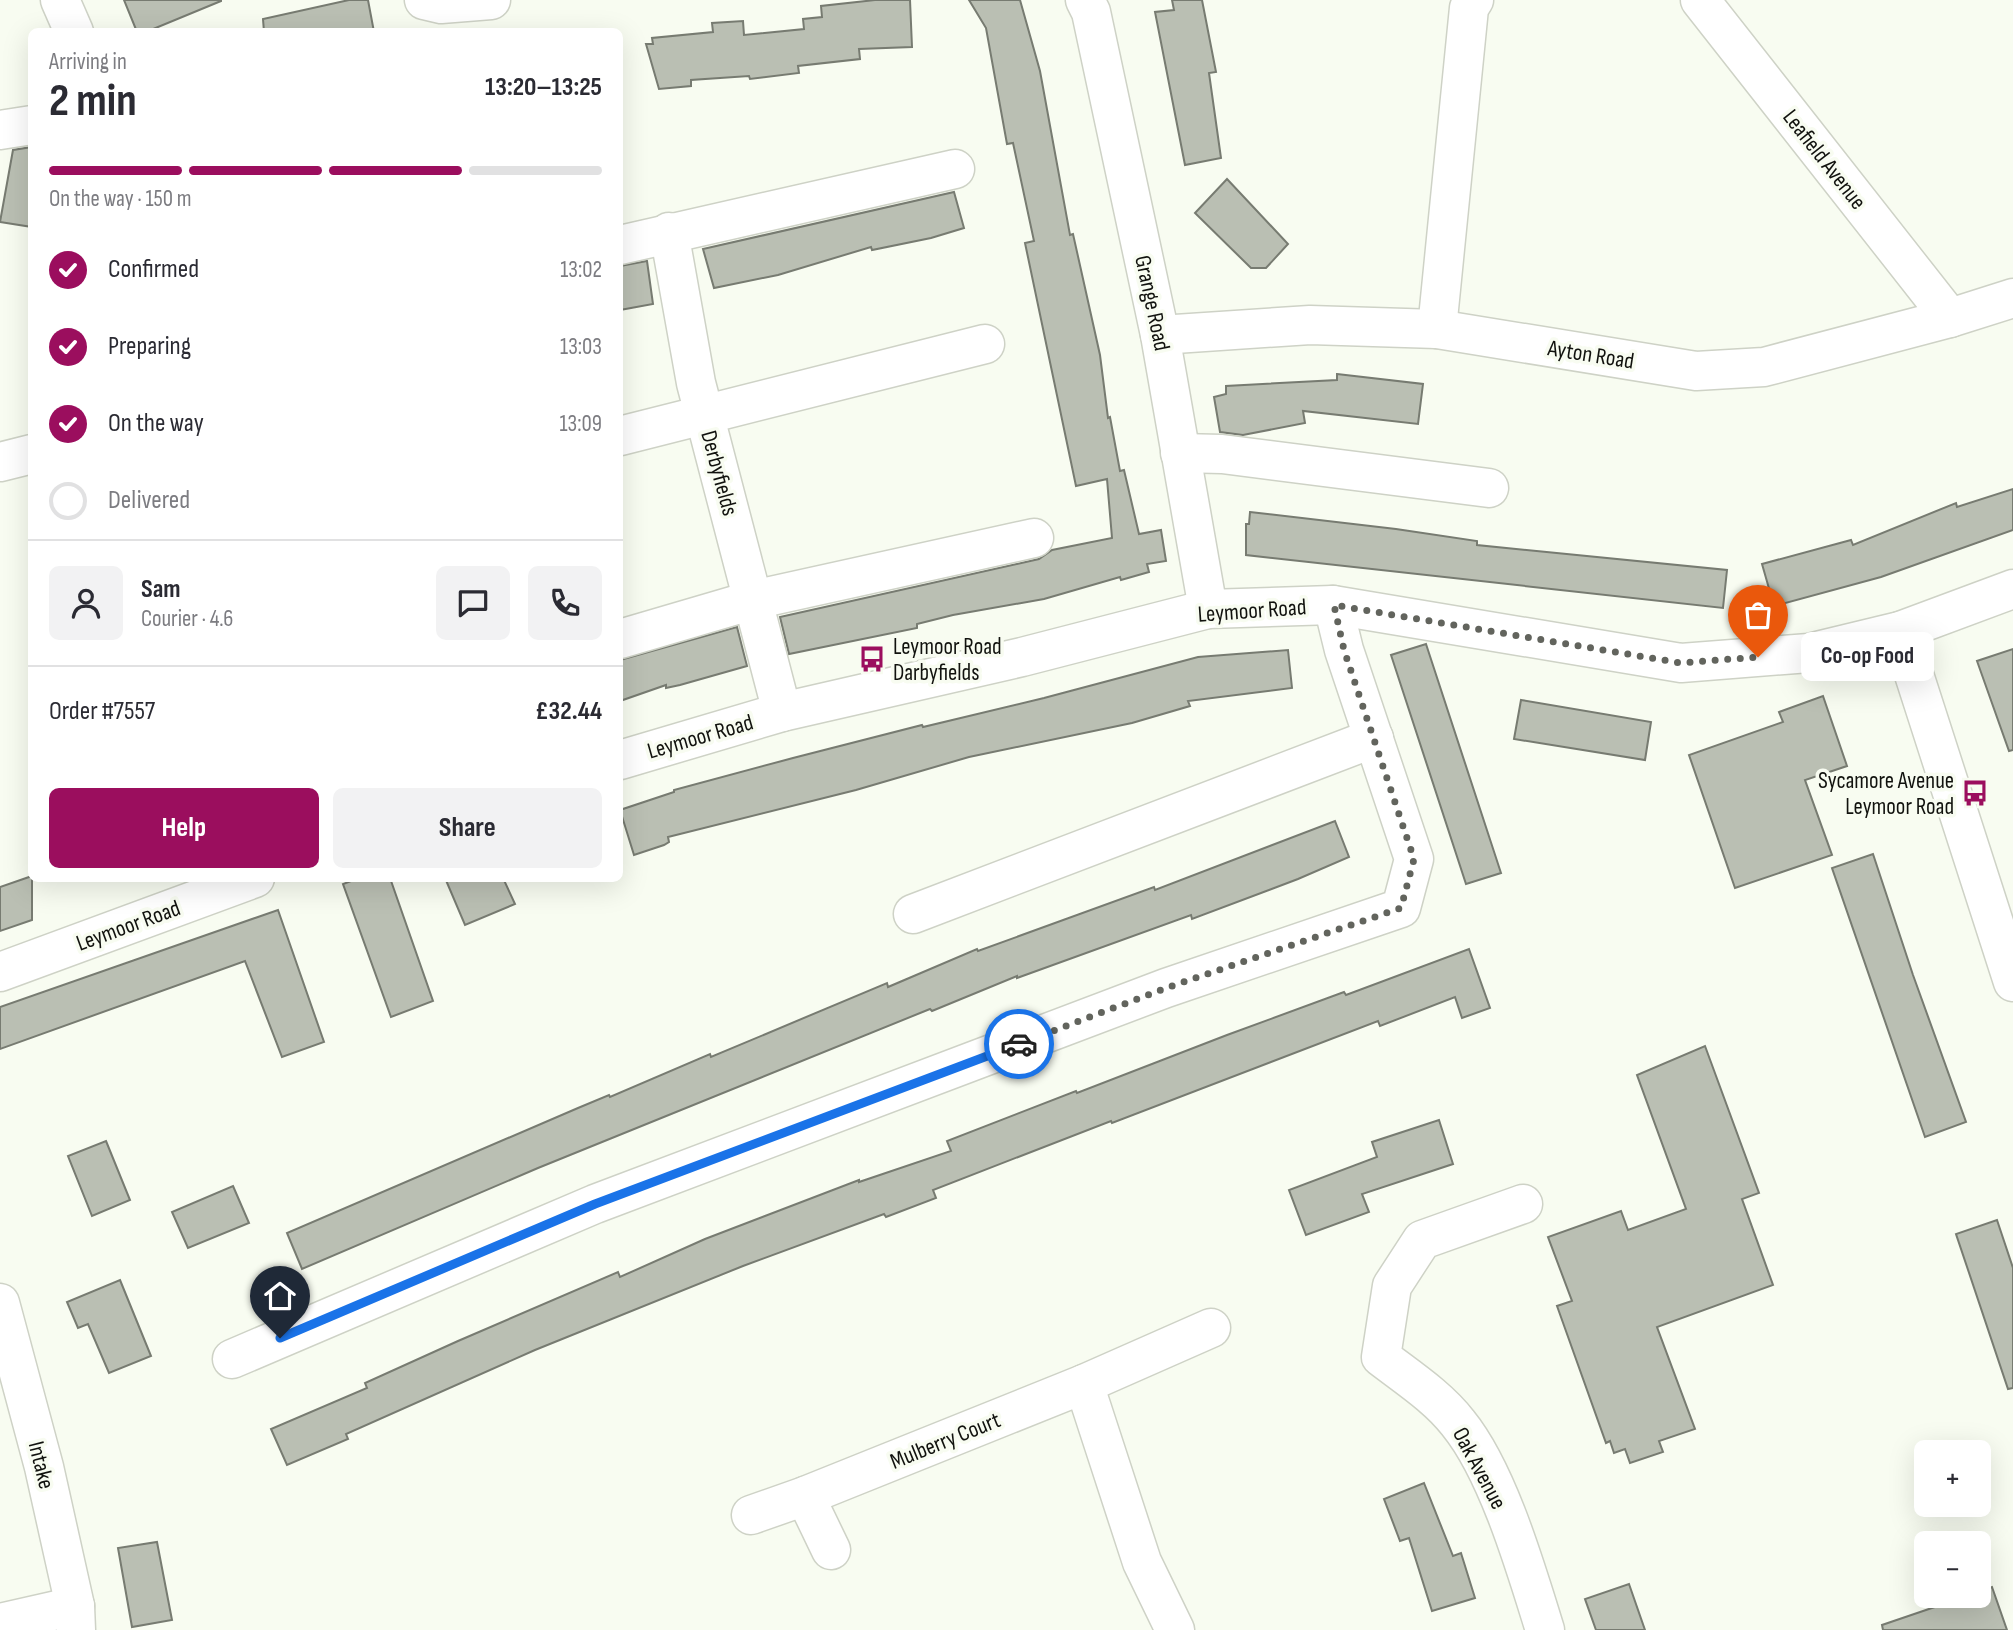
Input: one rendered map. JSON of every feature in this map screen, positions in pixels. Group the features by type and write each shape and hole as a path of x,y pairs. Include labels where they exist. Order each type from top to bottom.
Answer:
{"street":[{"path":"60,0 72,28"},
{"path":"424,0 441,4 491,0"},
{"name":"Grange Road","path":"1085,0 1091,12 1160,335 1208,609"},
{"path":"1437,329 1469,8 1474,0"},
{"name":"Leafield Avenue","path":"1699,0 1950,318"},
{"path":"0,130 28,126"},
{"path":"623,243 955,169"},
{"name":"Derbyfields","path":"669,232 696,383 782,712"},
{"name":"Ayton Road","path":"1160,335 1310,325 1437,329 1696,371 1763,367 1950,318 2013,298"},
{"path":"623,435 985,344"},
{"path":"1180,453 1222,454 1489,488"},
{"path":"0,462 28,455"},
{"path":"623,638 753,600 1034,538"},
{"name":"Leymoor Road","path":"623,759 782,712 1022,657 1208,609 1334,605 1681,663 1809,653 1900,631 2013,589"},
{"path":"232,1359 595,1204 1166,988 1401,908 1414,859 1344,650 1334,605"},
{"path":"1900,631 2013,982"},
{"path":"913,914 1374,738"},
{"name":"Leymoor Road","path":"0,972 245,882"},
{"name":"Oak Avenue","path":"1523,1204 1422,1240 1392,1286 1381,1357 1420,1387 1458,1423 1491,1479 1531,1584 1545,1630"},
{"name":"Intake","path":"0,1303 44,1467 75,1618"},
{"name":"Mulberry Court","path":"751,1515 1084,1384 1211,1328"},
{"path":"1084,1384 1142,1562 1175,1630"},
{"path":"805,1496 831,1550"},
{"path":"0,1623 75,1618"}],"building":[{"path":"124,0 221,0 156,28 135,28"},
{"path":"349,0 368,0 373,28 264,28 263,19"},
{"path":"875,0 910,0 912,47 859,49 860,59 798,66 799,73 750,79 749,76 691,80 691,86 659,89 646,44 653,44 652,38 713,32 712,23 743,21 744,35 804,29 803,19 822,17 821,6"},
{"path":"969,0 1020,0 1040,71 1070,235 1073,234 1100,355 1108,418 1110,417 1120,471 1124,470 1139,534 1161,530 1166,561 1147,564 1149,572 1121,580 1120,577 1044,599 953,615 917,624 917,628 789,654 780,617 1039,559 1052,550 1112,538 1107,479 1076,486 1025,243 1034,241 1013,143 1007,144 986,28"},
{"path":"1172,0 1202,0 1216,72 1209,73 1221,158 1185,165 1155,12 1174,10"},
{"path":"28,148 28,226 0,222 13,150"},
{"path":"1227,179 1288,244 1266,268 1251,268 1195,213"},
{"path":"954,192 964,228 931,238 872,250 871,247 778,275 714,288 703,249"},
{"path":"647,261 653,304 623,309 623,265"},
{"path":"1337,374 1423,384 1418,424 1303,411 1305,423 1243,435 1220,432 1214,397 1226,394 1226,386 1337,380"},
{"path":"2013,489 2013,530 1881,577 1774,606 1762,564 1851,540 1853,545 1956,503 1957,507"},
{"path":"1250,512 1396,529 1477,541 1477,545 1727,570 1723,608 1246,555 1246,524 1249,524"},
{"path":"737,627 747,666 680,685 666,688 666,685 623,700 623,659"},
{"path":"1426,644 1501,873 1466,884 1391,655"},
{"path":"2013,649 2013,750 2009,751 1977,661"},
{"path":"1288,650 1292,688 1188,701 1190,706 1132,723 969,757 856,790 668,837 669,842 664,845 634,855 623,820 623,809 674,790 1198,657"},
{"path":"1823,696 1847,766 1805,780 1832,855 1735,888 1689,755 1783,722 1779,712"},
{"path":"1521,700 1651,722 1645,760 1514,739"},
{"path":"1335,821 1349,857 1298,879 1192,919 1191,915 1017,976 932,1011 930,1009 538,1168 302,1269 287,1233 609,1095 610,1097 710,1054 711,1057 887,983 888,987 977,949 978,951 1154,887 1155,890"},
{"path":"1873,854 1966,1122 1925,1137 1832,868"},
{"path":"28,877 28,882 32,882 32,920 0,931 0,887"},
{"path":"391,882 433,1001 391,1017 343,884"},
{"path":"447,882 505,882 515,904 465,925"},
{"path":"278,910 324,1042 282,1057 245,961 0,1049 0,1007"},
{"path":"1469,949 1490,1008 1462,1018 1455,997 1380,1026 1378,1021 1112,1123 1111,1121 933,1190 936,1198 886,1217 884,1214 743,1266 535,1350 346,1434 348,1439 287,1465 271,1429 367,1388 365,1383 618,1272 620,1277 705,1239 859,1180 951,1151 947,1141 1076,1091 1077,1093 1344,992 1346,995"},
{"path":"1705,1046 1759,1193 1742,1199 1773,1285 1657,1327 1695,1429 1659,1441 1663,1452 1630,1463 1625,1449 1614,1453 1610,1441 1606,1443 1557,1306 1572,1301 1548,1237 1621,1211 1628,1230 1686,1209 1637,1075"},
{"path":"1439,1120 1453,1164 1362,1194 1369,1212 1306,1235 1289,1190 1377,1157 1372,1142"},
{"path":"106,1141 130,1200 92,1216 68,1156"},
{"path":"233,1186 249,1223 188,1248 172,1212"},
{"path":"1997,1220 2013,1268 2013,1388 2008,1389 1956,1234"},
{"path":"120,1280 151,1356 109,1373 88,1324 78,1328 67,1302"},
{"path":"1424,1483 1453,1556 1461,1553 1475,1598 1432,1611 1409,1538 1400,1541 1384,1499"},
{"path":"157,1542 172,1620 132,1627 118,1548"},
{"path":"1629,1584 1645,1630 1596,1630 1585,1599"},
{"path":"1991,1587 2007,1630 1883,1630 1882,1625 1932,1608 1991,1608"}],"way so far":[{"path":"1019,1044 1166,988 1401,908 1414,859 1344,650 1334,605 1681,663 1758,657"}],"place":[{"name":"Co-op Food","path":"1758,657"},
{"name":"Leymoor Road Darbyfields","path":"872,659"},
{"name":"Sycamore Avenue Leymoor Road","path":"1975,793"}],"route":[{"path":"280,1338 595,1204 1019,1044"}]}
